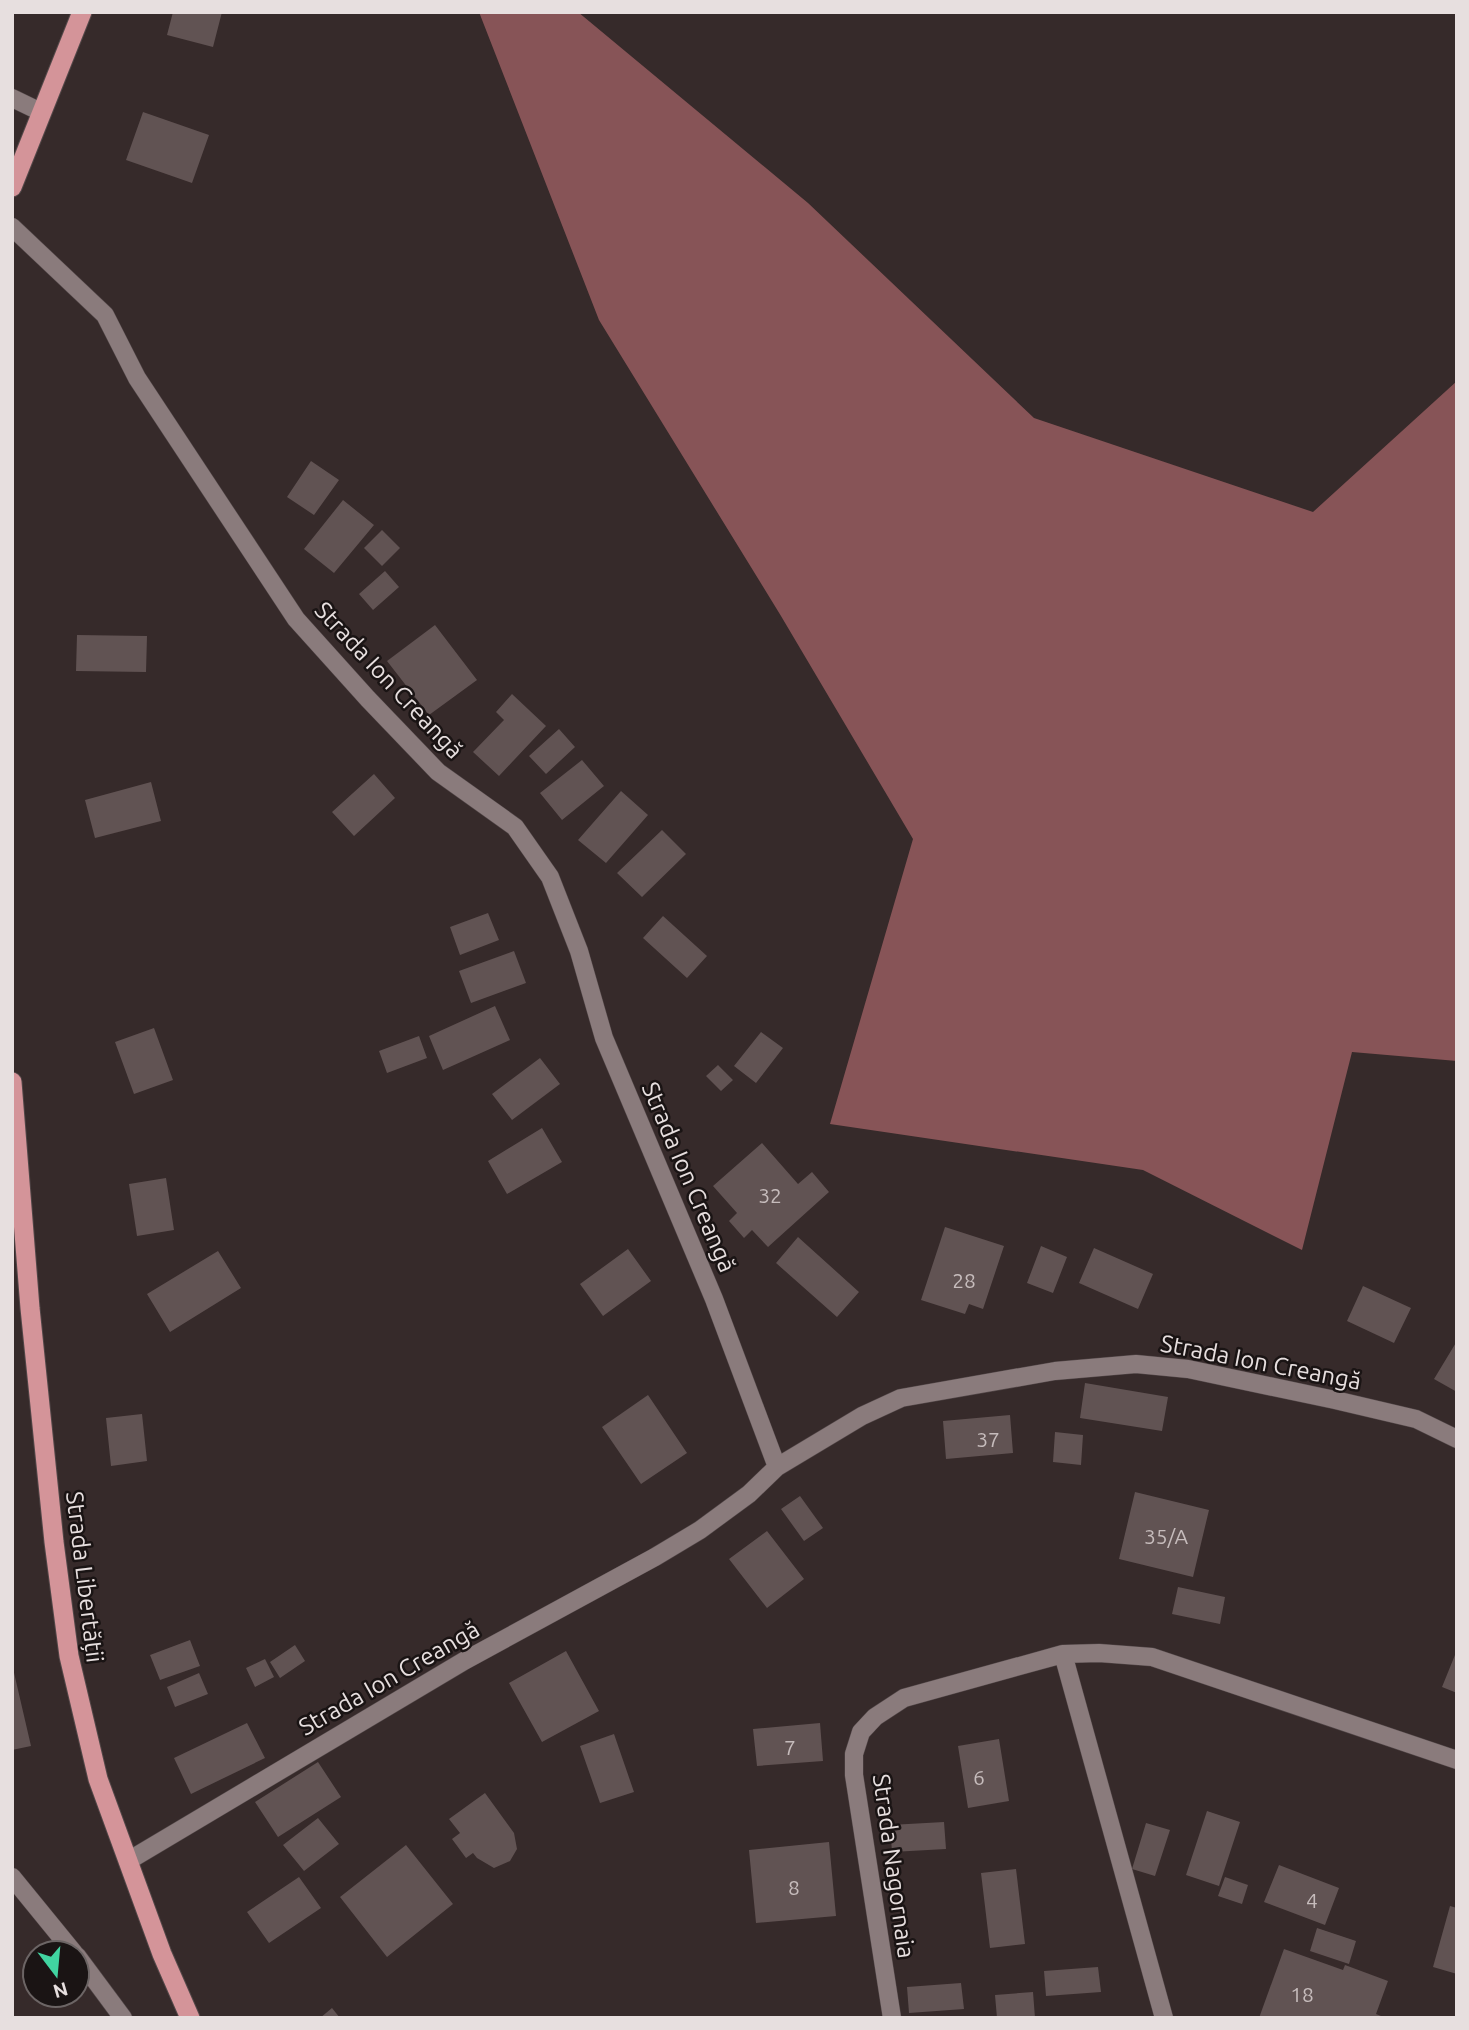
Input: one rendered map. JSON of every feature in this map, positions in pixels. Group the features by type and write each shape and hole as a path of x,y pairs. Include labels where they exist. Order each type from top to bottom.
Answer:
{"highway":[{"path":"12,187 82,12"},
{"name":"Strada Libertății","path":"12,1082 30,1308 61,1607 83,1723 98,1779 162,1954 190,2018"}],"street":[{"path":"12,98 41,112"},
{"name":"Strada Ion Creangă","path":"12,227 105,315 137,378 296,619 438,772 515,827 550,877 579,951 604,1038 714,1300 777,1467"},
{"name":"Strada Ion Creangă","path":"128,1861 464,1661 655,1558 700,1530 749,1494 777,1467 862,1416 901,1398 1055,1371 1136,1364 1188,1369 1335,1400 1416,1419 1457,1439"},
{"name":"Strada Nagornaia","path":"892,2018 854,1775 854,1754 861,1732 875,1717 904,1698 1063,1654 1099,1653 1152,1657 1457,1760"},
{"path":"1063,1654 1164,2018"},
{"path":"12,1878 63,1939"},
{"path":"91,1975 123,2018"}],"shaded area":[{"path":"479,12 578,12 808,203 1034,418 1313,512 1457,381 1457,1061 1352,1052 1302,1250 1143,1170 830,1124 913,839 781,616 599,320"}],"building":[{"path":"173,12 222,12 213,47 167,35"},
{"path":"143,112 209,135 192,183 126,160"},
{"path":"311,461 339,480 314,515 287,497"},
{"path":"343,500 374,525 334,573 304,549"},
{"path":"382,530 400,548 382,566 364,548"},
{"path":"385,571 399,587 373,610 359,594"},
{"path":"435,625 477,680 429,715 387,661"},
{"path":"77,635 147,636 146,672 76,671"},
{"path":"512,694 546,726 499,776 473,752 504,720 496,712"},
{"path":"559,729 575,747 546,774 529,756"},
{"path":"582,760 604,786 562,820 540,793"},
{"path":"374,774 395,798 354,836 332,812"},
{"path":"151,782 161,821 95,838 85,800"},
{"path":"621,791 648,815 606,863 578,840"},
{"path":"662,830 686,854 642,897 617,873"},
{"path":"488,913 499,940 460,955 450,927"},
{"path":"663,916 707,956 687,978 643,938"},
{"path":"514,951 526,983 471,1003 459,971"},
{"path":"495,1006 510,1040 443,1070 429,1036"},
{"path":"154,1028 173,1080 134,1094 115,1042"},
{"path":"761,1032 783,1048 756,1083 734,1066"},
{"path":"419,1036 427,1058 387,1073 379,1051"},
{"path":"540,1058 560,1084 512,1120 492,1094"},
{"path":"718,1065 733,1080 721,1091 706,1076"},
{"path":"542,1128 562,1162 507,1194 488,1161"},
{"path":"762,1143 798,1184 812,1172 829,1192 768,1247 752,1230 744,1238 729,1221 737,1213 713,1186"},
{"path":"166,1178 174,1230 137,1236 129,1184"},
{"path":"945,1227 1004,1246 983,1309 969,1304 965,1314 921,1300"},
{"path":"798,1237 859,1292 837,1317 776,1263"},
{"path":"1041,1246 1067,1257 1053,1293 1027,1283"},
{"path":"1094,1248 1153,1274 1138,1309 1079,1283"},
{"path":"628,1249 651,1281 603,1316 580,1284"},
{"path":"218,1251 241,1288 170,1332 147,1294"},
{"path":"1363,1286 1411,1308 1394,1343 1347,1321"},
{"path":"1457,1341 1457,1392 1434,1379"},
{"path":"1085,1383 1168,1397 1162,1431 1080,1418"},
{"path":"648,1395 687,1453 641,1484 602,1427"},
{"path":"142,1414 147,1461 111,1466 106,1418"},
{"path":"1010,1415 1013,1453 946,1459 943,1421"},
{"path":"1055,1432 1083,1435 1081,1465 1053,1462"},
{"path":"1135,1492 1209,1510 1193,1577 1119,1559"},
{"path":"800,1496 823,1528 804,1541 781,1509"},
{"path":"767,1531 804,1579 767,1608 729,1559"},
{"path":"1178,1587 1225,1597 1220,1624 1172,1614"},
{"path":"190,1640 200,1666 160,1680 150,1655"},
{"path":"295,1645 305,1661 280,1678 270,1662"},
{"path":"1457,1650 1457,1693 1442,1687"},
{"path":"566,1651 599,1711 542,1742 509,1683"},
{"path":"265,1659 274,1677 255,1687 246,1668"},
{"path":"12,1664 31,1746 12,1750"},
{"path":"199,1673 208,1694 175,1707 167,1687"},
{"path":"247,1723 265,1758 191,1794 174,1758"},
{"path":"820,1723 823,1761 757,1766 753,1729"},
{"path":"614,1734 634,1792 600,1803 580,1746"},
{"path":"999,1739 1009,1801 968,1808 958,1746"},
{"path":"318,1762 341,1797 278,1837 255,1802"},
{"path":"485,1793 514,1833 517,1849 510,1861 494,1868 473,1853 466,1858 452,1839 460,1833 449,1819"},
{"path":"1207,1811 1240,1822 1219,1886 1186,1875"},
{"path":"318,1818 339,1844 304,1871 283,1845"},
{"path":"944,1822 946,1849 892,1852 890,1825"},
{"path":"1146,1823 1170,1830 1155,1876 1132,1869"},
{"path":"829,1842 836,1916 756,1923 749,1850"},
{"path":"406,1845 453,1904 387,1957 340,1897"},
{"path":"1279,1865 1339,1888 1325,1925 1264,1902"},
{"path":"1016,1869 1025,1944 990,1948 981,1873"},
{"path":"299,1877 321,1908 269,1943 247,1912"},
{"path":"1225,1877 1248,1885 1242,1904 1218,1896"},
{"path":"1450,1906 1457,1908 1457,1974 1433,1967"},
{"path":"1317,1928 1356,1941 1349,1964 1310,1951"},
{"path":"1284,1949 1343,1970 1345,1965 1388,1981 1376,2014 1386,2018 1259,2018"},
{"path":"1098,1967 1101,1992 1046,1996 1044,1971"},
{"path":"961,1983 964,2009 909,2013 907,1987"},
{"path":"1033,1992 1035,2018 997,2018 995,1995"},
{"path":"332,2008 340,2018 320,2018"}]}
